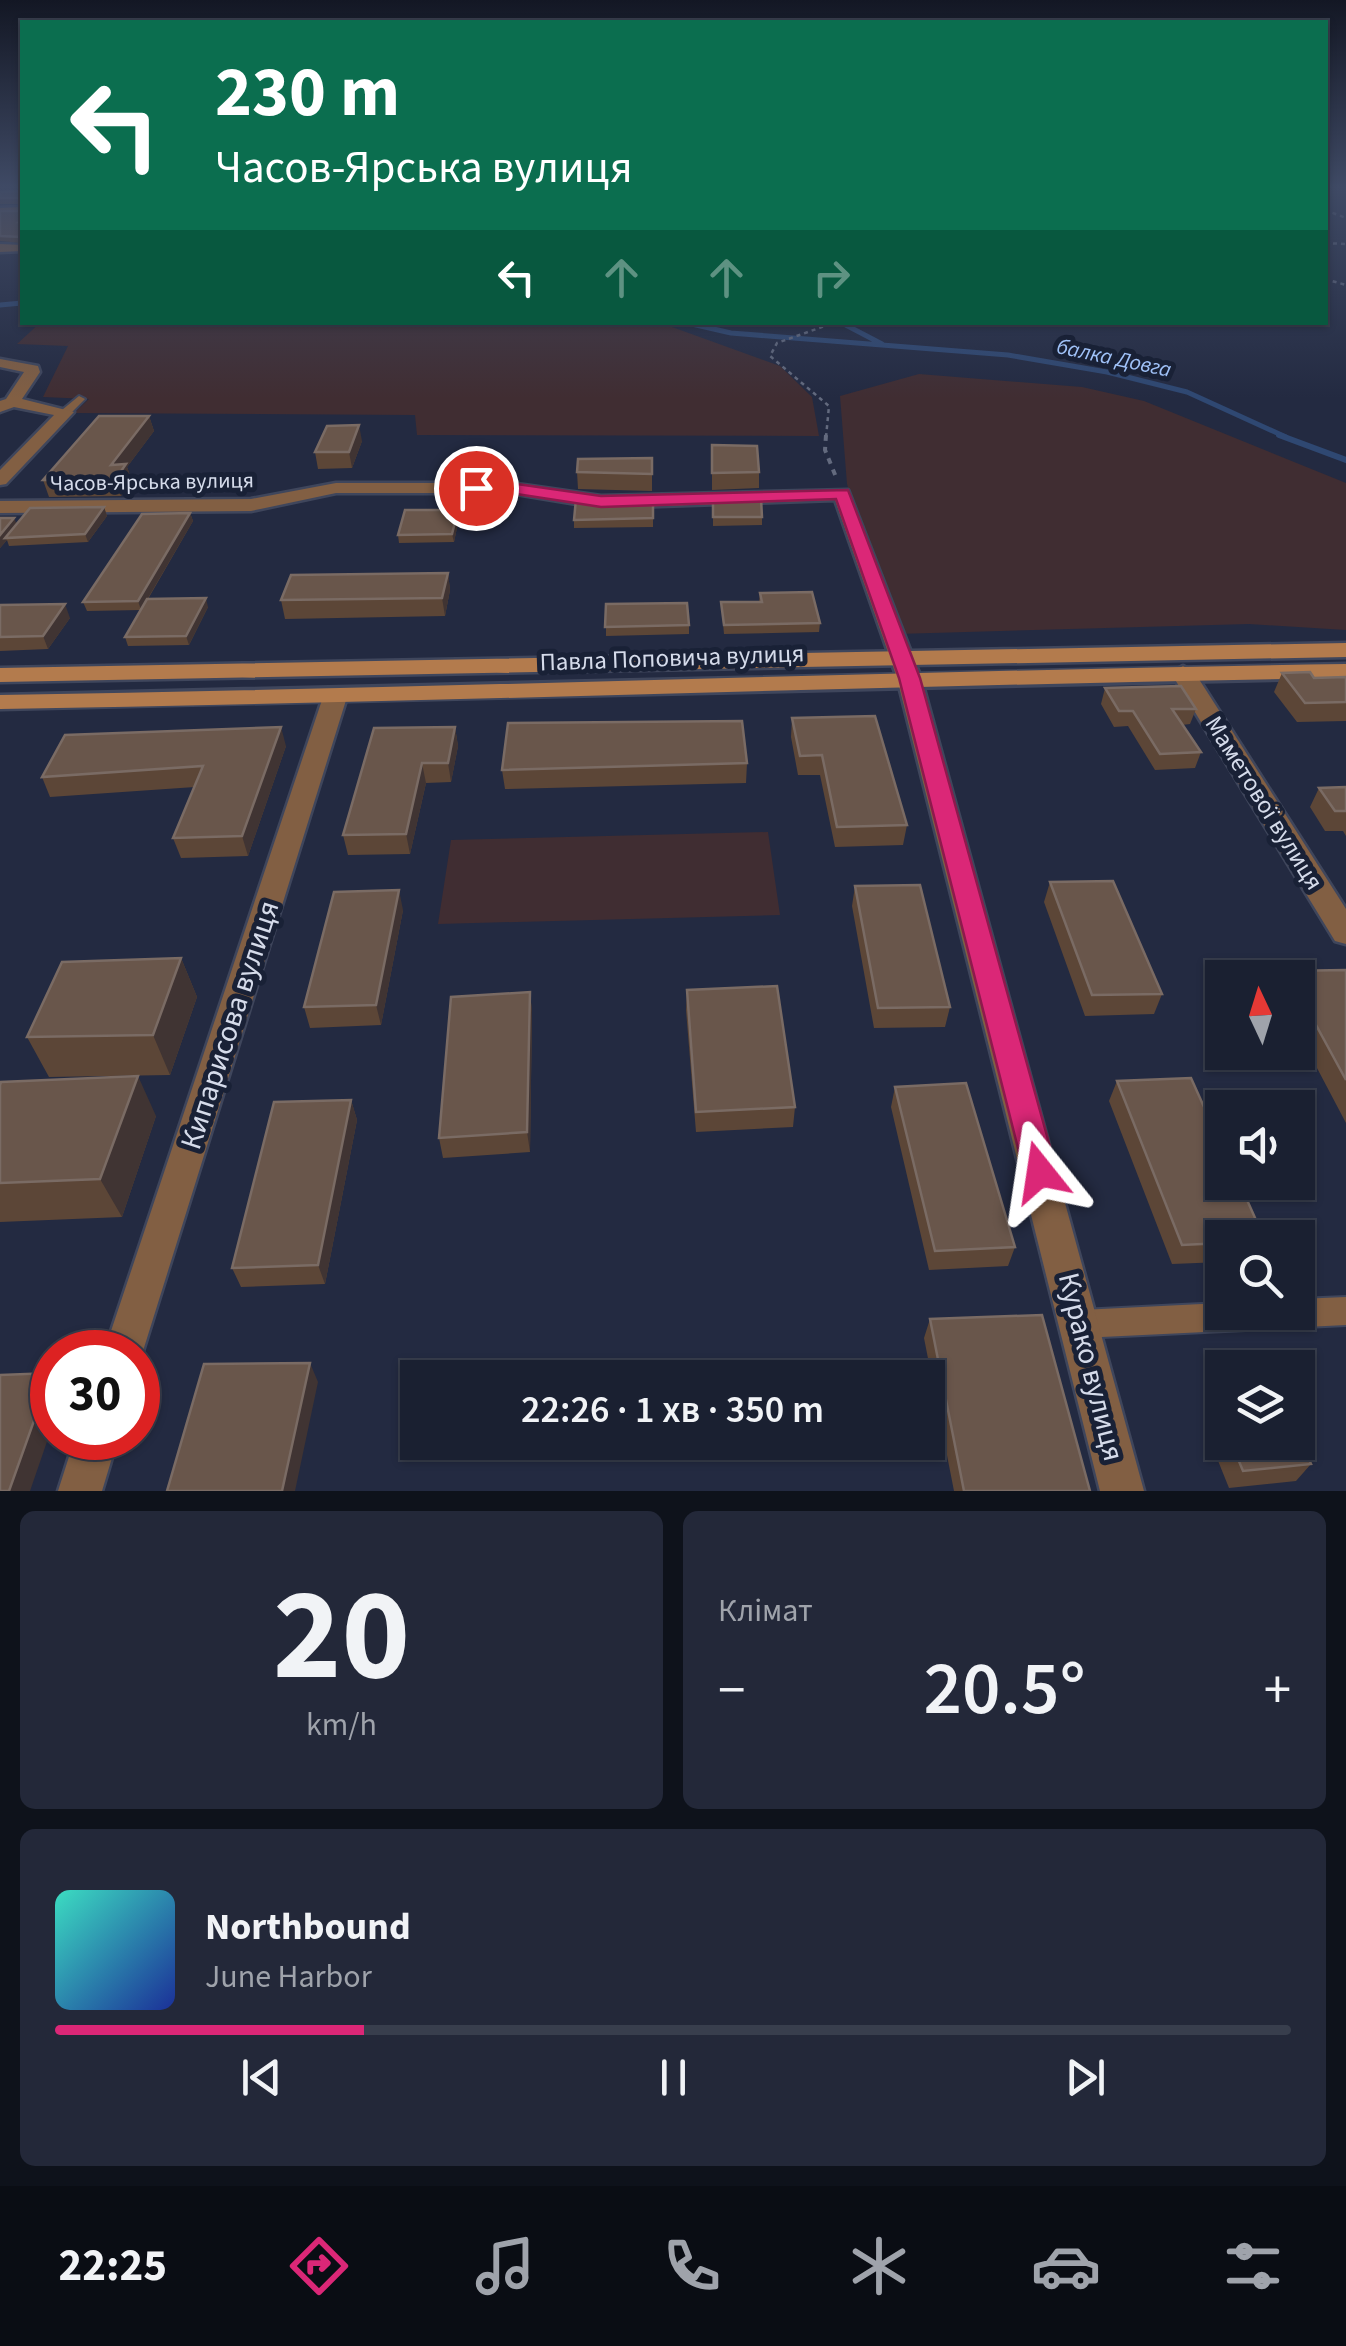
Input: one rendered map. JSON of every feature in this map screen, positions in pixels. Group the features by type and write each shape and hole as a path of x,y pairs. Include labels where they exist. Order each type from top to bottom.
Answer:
{"main road":[{"name":"Павла Поповича вулиця","path":"0,702 335,696 905,667 1346,650"},
{"name":"Павла Поповича вулиця","path":"0,675 905,667 1183,673 1346,671"}],"street":[{"path":"0,363 30,366 32,372 6,405"},
{"path":"0,480 72,406 6,405"},
{"name":"Часов-Ярська вулиця","path":"0,506 252,505 336,488 510,488 601,502 842,494"},
{"name":"Курако вулиця","path":"842,494 905,667 1122,1491"},
{"name":"Маметової вулиця","path":"1183,673 1346,933"},
{"name":"Кипарисова вулиця","path":"131,1330 335,696"},
{"path":"80,1491 90,1460"}],"lane":[{"path":"1081,1324 1346,1311"}],"path":[{"path":"827,325 780,342 770,356 828,406 825,450 842,494"}],"shaded area":[{"path":"38,325 667,325 780,366 812,397 819,436 417,435 415,415 74,413 89,399 43,397 68,346 17,344"},
{"path":"919,374 1082,387 1144,401 1346,483 1346,630 1249,624 897,634 847,484 840,396"},
{"path":"768,832 780,915 438,924 451,840"}],"building":[{"path":"99,416 149,416 111,465 126,464 115,480 43,480"},
{"path":"359,425 349,452 315,452 327,426"},
{"path":"712,445 757,446 759,472 712,473"},
{"path":"652,458 652,474 577,472 578,459"},
{"path":"761,498 762,517 713,517 713,499"},
{"path":"576,499 601,503 653,502 653,518 574,520"},
{"path":"104,507 85,534 5,538 30,508"},
{"path":"405,510 458,510 452,534 398,535"},
{"path":"190,513 138,601 83,602 142,514"},
{"path":"0,518 14,518 0,535"},
{"path":"448,573 442,598 281,600 291,575"},
{"path":"812,592 820,623 724,625 721,602 762,602 760,593"},
{"path":"206,598 186,636 125,637 147,599"},
{"path":"687,603 689,625 605,627 606,604"},
{"path":"65,604 43,636 0,637 0,605"},
{"path":"1310,672 1314,678 1346,677 1346,702 1305,703 1282,673"},
{"path":"1181,686 1196,709 1172,709 1201,752 1160,754 1133,711 1119,711 1105,688"},
{"path":"875,716 907,825 837,827 822,755 800,756 792,718"},
{"path":"742,721 747,763 502,770 508,723"},
{"path":"281,727 242,836 173,838 203,766 42,777 65,735"},
{"path":"455,727 448,763 422,763 406,834 343,835 374,728"},
{"path":"1346,787 1346,811 1335,811 1319,788"},
{"path":"1113,881 1162,994 1092,995 1050,882"},
{"path":"920,885 950,1007 878,1008 855,886"},
{"path":"399,890 376,1005 304,1007 334,892"},
{"path":"181,958 153,1035 27,1037 62,962"},
{"path":"1346,970 1346,1080 1315,1023 1315,971"},
{"path":"777,986 795,1107 696,1112 687,990"},
{"path":"530,992 527,1132 439,1138 451,997"},
{"path":"138,1076 100,1179 0,1183 1,1082"},
{"path":"1191,1078 1205,1109 1205,1200 1247,1200 1256,1220 1205,1220 1205,1244 1182,1245 1117,1081"},
{"path":"966,1083 1015,1247 935,1251 895,1087"},
{"path":"351,1100 318,1265 232,1268 274,1102"},
{"path":"1042,1315 1090,1491 964,1491 945,1395 945,1360 938,1360 930,1319"},
{"path":"310,1363 282,1491 167,1491 204,1364"},
{"path":"30,1374 30,1432 9,1491 0,1491 0,1375"},
{"path":"1238,1460 1309,1460 1311,1464 1243,1471"}],"waterway":[{"name":"балка Довга","path":"0,305 20,303"},
{"name":"балка Довга","path":"696,325 731,333 1008,355 1107,372 1187,392 1286,437"},
{"path":"846,325 882,344"},
{"name":"балка Довга","path":"1279,435 1346,460"}],"route":[{"path":"476,488 510,488 601,502 842,494 909,678 1040,1172"}]}
